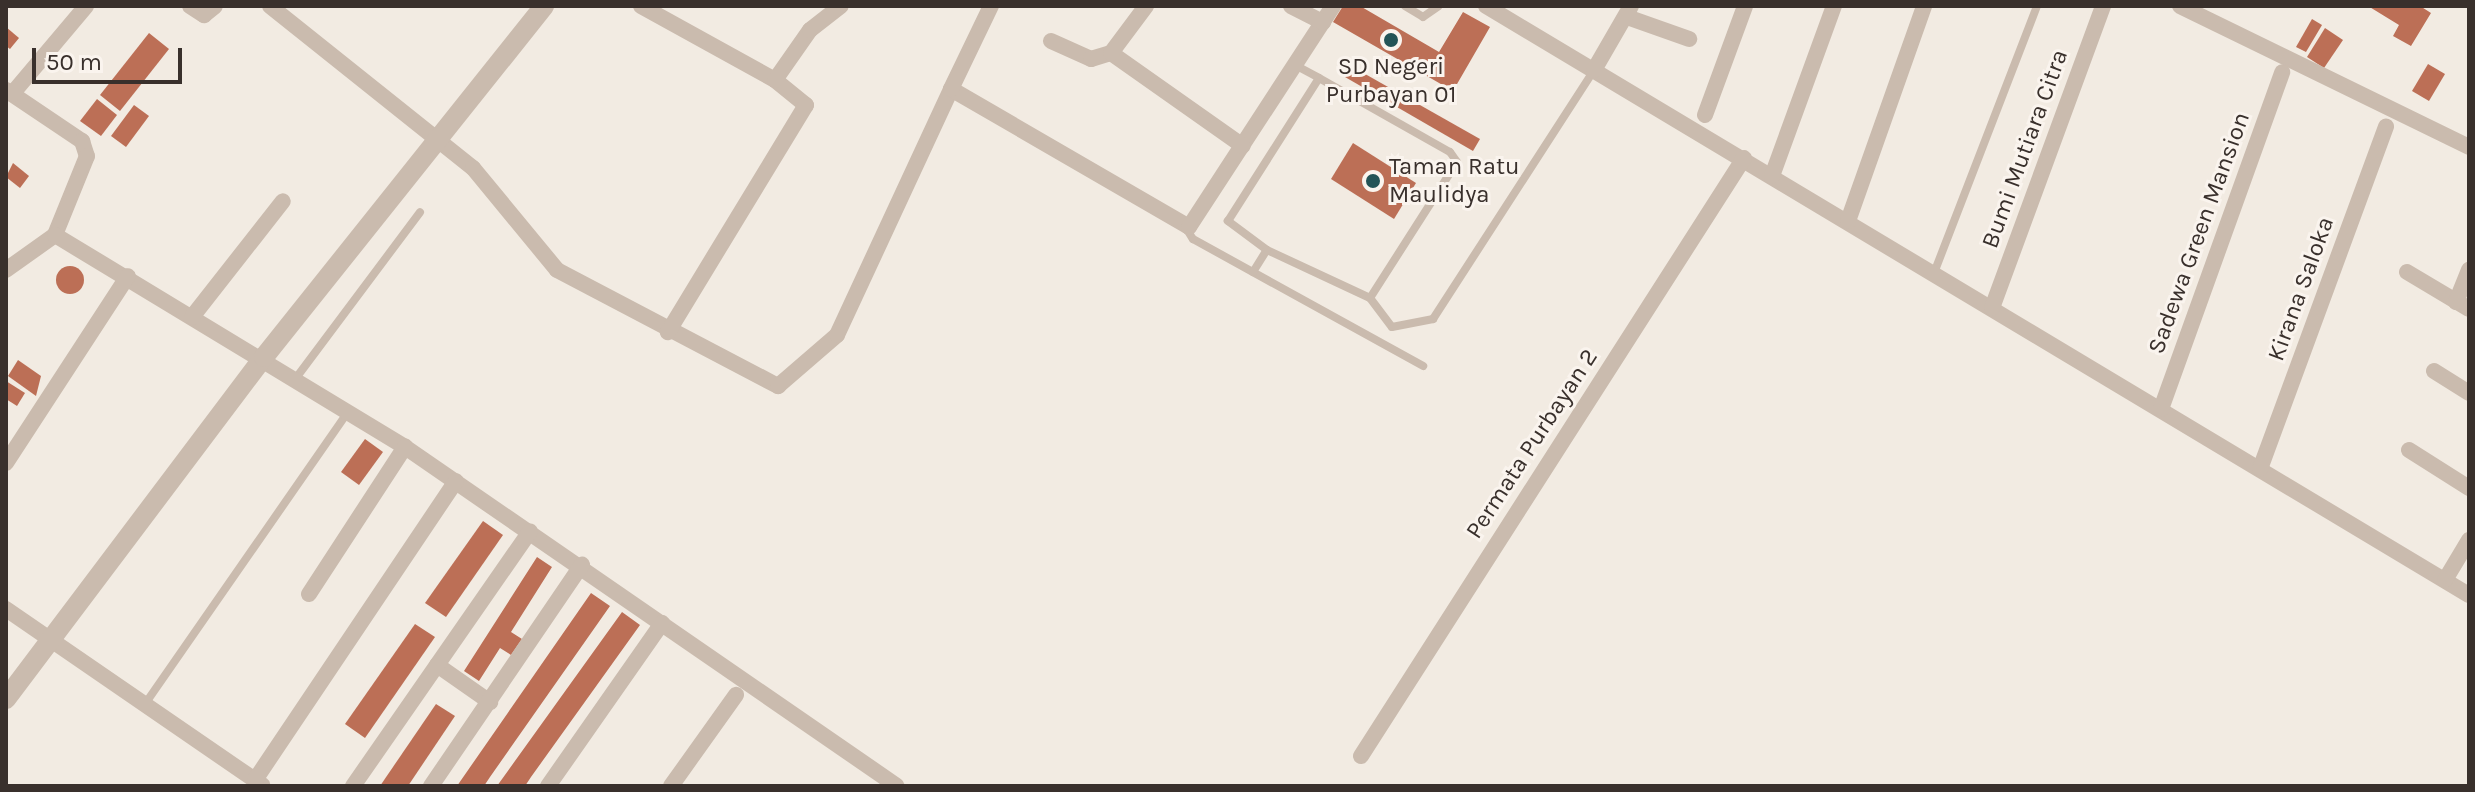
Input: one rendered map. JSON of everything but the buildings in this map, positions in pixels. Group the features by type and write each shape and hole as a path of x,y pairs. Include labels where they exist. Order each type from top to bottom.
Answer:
{"street":[{"path":"6,270 55,235 87,150 9,92 86,6"},
{"path":"190,6 204,15 215,6"},
{"path":"270,6 489,183 541,257 668,332 773,386 813,362 849,313 991,6"},
{"path":"6,699 264,357 544,6"},
{"path":"641,6 775,80 806,110 668,332"},
{"path":"775,80 810,30 841,6"},
{"path":"1051,41 1091,59 1111,53 1146,6"},
{"path":"1291,6 1323,22"},
{"path":"951,89 1185,227 1197,222 1333,6"},
{"path":"1486,6 1507,12 1594,70 2469,595"},
{"path":"1705,115 1745,6"},
{"path":"1772,176 1834,6"},
{"path":"1848,221 1924,6"},
{"name":"Bumi Mutiara Citra","path":"1992,308 2103,6"},
{"path":"2189,8 2469,147"},
{"path":"1594,70 1629,11 1689,39"},
{"path":"1111,53 1243,146"},
{"name":"Sadewa Green Mansion","path":"2161,409 2282,72"},
{"name":"Kirana Saloka","path":"2260,469 2386,126"},
{"name":"Permata Purbayan 2","path":"1361,756 1744,158"},
{"path":"192,317 283,201"},
{"path":"55,235 264,357 405,447 582,565 897,786"},
{"path":"2407,272 2463,305 2469,270"},
{"path":"6,463 128,276"},
{"path":"2434,371 2469,393"},
{"path":"309,594 405,447"},
{"path":"2409,450 2469,488"},
{"path":"6,609 259,783 456,481"},
{"path":"353,786 530,531"},
{"path":"2445,580 2469,540"},
{"path":"431,786 582,565"},
{"path":"548,786 662,623"},
{"path":"437,665 490,702"},
{"path":"671,786 736,695"}],"lane":[{"path":"1405,6 1423,17 1439,6"},
{"path":"1934,273 2037,6"},
{"path":"1295,65 1457,162 1456,175 1370,298"},
{"path":"1319,78 1228,215 1237,232 1267,250 1370,298 1392,327 1433,319 1594,70"},
{"path":"296,378 420,212"},
{"path":"1185,227 1253,272 1423,366"},
{"path":"1253,272 1267,250"},
{"path":"144,704 349,411"}],"place":[{"name":"SD Negeri Purbayan 01","path":"1391,40"},
{"name":"Taman Ratu Maulidya","path":"1373,181"}]}
